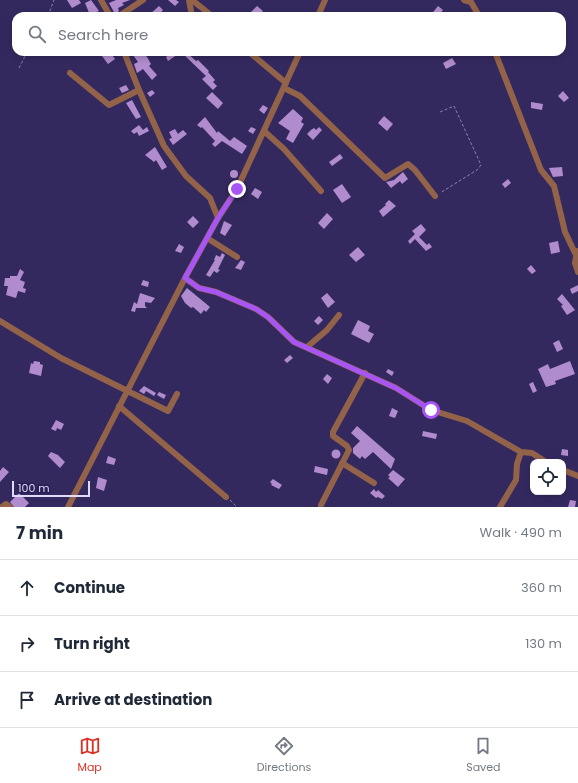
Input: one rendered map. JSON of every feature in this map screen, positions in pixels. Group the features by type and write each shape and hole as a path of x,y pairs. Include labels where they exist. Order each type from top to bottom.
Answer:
{"street":[{"path":"101,0 108,12"},
{"path":"125,12 143,0"},
{"path":"191,0 192,12"},
{"path":"191,0 207,12"},
{"path":"320,12 326,0"},
{"path":"464,0 471,2 477,12"},
{"path":"126,56 164,146 186,176 210,198 218,218"},
{"path":"253,56 285,85 300,96 385,178 408,164 415,170 435,196"},
{"path":"68,507 185,278 218,218 237,189 298,56"},
{"path":"497,56 541,170 554,186 565,232 577,252 574,263 578,272"},
{"path":"70,73 109,105 139,90"},
{"path":"264,131 284,149 321,191"},
{"path":"207,238 237,257"},
{"path":"185,278 199,288 216,292 256,309 268,317 288,338 396,388 431,410 467,422 521,452 528,451 541,459"},
{"path":"307,347 327,330 339,315"},
{"path":"0,321 61,358 168,411 177,394"},
{"path":"322,505 349,450 347,446 333,436 333,432 365,373"},
{"path":"119,406 226,497"},
{"path":"500,507 516,480 517,464 521,452"},
{"path":"342,463 374,483"},
{"path":"566,471 578,476"},
{"path":"2,507 6,504 10,507"}],"path":[{"path":"50,12 54,0"},
{"path":"19,68 25,56"},
{"path":"435,196 477,170 481,165 454,106 440,112"},
{"path":"226,497 237,507"}],"building":[{"path":"67,0 79,0 81,3 72,8"},
{"path":"91,0 99,11 89,12 85,3"},
{"path":"116,0 130,0 122,3 124,5 118,8 119,11 118,12 114,12 109,3"},
{"path":"168,0 176,0 179,2 175,6"},
{"path":"159,6 163,10 161,12 152,12"},
{"path":"257,6 263,11 262,12 251,12"},
{"path":"438,6 443,10 441,12 433,12"},
{"path":"102,56 113,56 115,59 108,64"},
{"path":"134,56 146,56 151,64 149,66 157,75 152,80 143,69 137,73 134,64 138,62"},
{"path":"168,56 175,56 168,61 166,57"},
{"path":"185,56 190,56 196,61 198,60 209,71 208,72 215,80 213,82 217,86 213,90 202,79 206,76"},
{"path":"452,58 456,64 446,69 443,63"},
{"path":"126,85 129,90 122,93 119,88"},
{"path":"152,90 155,93 150,97 147,93"},
{"path":"563,91 569,98 564,102 558,96"},
{"path":"212,92 223,103 218,109 206,98"},
{"path":"132,100 141,117 136,119 126,103"},
{"path":"531,102 543,104 542,110 531,108"},
{"path":"263,105 268,108 264,114 259,110"},
{"path":"293,109 303,118 301,122 304,124 293,143 286,139 290,131 278,123"},
{"path":"384,116 393,124 387,131 378,123"},
{"path":"205,117 217,133 218,131 230,141 234,137 247,146 242,154 222,141 215,147 212,144 215,141 202,127 201,128 197,125"},
{"path":"139,125 143,130 147,127 149,131 139,136 137,132 134,134 131,131"},
{"path":"251,127 256,129 253,134 248,131"},
{"path":"319,127 322,130 313,140 307,134 314,128 316,130"},
{"path":"175,129 178,134 183,130 187,134 173,145 169,139 172,138 169,132"},
{"path":"155,147 167,167 162,170 156,160 154,162 145,155"},
{"path":"340,154 343,158 332,166 329,162"},
{"path":"562,167 563,176 553,177 549,168"},
{"path":"234,170 237,171 237,177 234,178 231,177 230,174 231,171"},
{"path":"403,172 408,179 402,184 400,181 391,188 386,182 394,180"},
{"path":"508,179 511,183 505,188 502,184"},
{"path":"342,184 351,197 342,203 333,190"},
{"path":"255,188 262,192 258,199 251,194"},
{"path":"389,200 396,206 383,217 379,211"},
{"path":"327,213 333,219 324,229 318,223"},
{"path":"193,216 199,222 193,228 187,222"},
{"path":"224,221 232,225 225,236 220,233"},
{"path":"421,224 426,230 419,237 427,245 429,243 432,247 426,251 415,239 410,244 408,241 415,234 412,231"},
{"path":"558,241 560,252 551,254 549,243"},
{"path":"179,244 184,247 181,253 175,251"},
{"path":"358,247 365,255 356,262 349,255"},
{"path":"222,253 225,255 218,269 220,270 217,273 214,271 210,277 206,275 215,260 216,255 220,257"},
{"path":"241,260 245,262 241,270 235,268"},
{"path":"531,265 536,271 532,274 527,269"},
{"path":"20,269 24,272 20,280 25,282 23,288 26,289 25,293 18,291 16,298 6,295 8,286 4,286 5,278 17,276"},
{"path":"143,280 149,282 148,287 141,285"},
{"path":"578,285 578,291 572,294 570,289"},
{"path":"187,288 210,307 206,312 204,310 201,314 193,307 191,308 185,303 181,296"},
{"path":"140,293 155,298 151,303 145,302 145,306 147,308 136,308 135,312 131,311 134,302 137,304"},
{"path":"327,293 335,302 328,308 321,298"},
{"path":"562,294 575,310 567,315 561,306 563,305 557,299"},
{"path":"319,316 323,320 318,325 314,321"},
{"path":"358,320 370,326 368,331 374,334 369,343 351,334"},
{"path":"559,340 563,349 557,352 553,343"},
{"path":"290,355 293,358 287,363 284,360"},
{"path":"34,361 40,362 40,364 43,365 41,376 29,373 31,363 33,364"},
{"path":"570,361 575,374 555,381 556,384 546,387 538,369 548,364 550,369"},
{"path":"388,369 394,372 392,376 386,372"},
{"path":"327,374 332,378 328,384 323,379"},
{"path":"533,382 537,391 533,393 529,384"},
{"path":"144,386 156,393 154,396 146,391 144,394 139,391"},
{"path":"159,392 166,395 164,399 157,395"},
{"path":"392,408 398,411 395,418 389,416"},
{"path":"56,420 64,424 61,430 57,428 56,431 51,429"},
{"path":"357,426 395,459 391,469 373,452 365,459 362,456 360,459 353,453 353,448 360,441 351,433"},
{"path":"423,431 437,434 436,439 422,436"},
{"path":"336,449 341,454 336,459 331,454"},
{"path":"562,449 568,450 568,456 561,455"},
{"path":"51,452 58,455 65,462 60,468 48,456"},
{"path":"108,456 116,459 114,465 106,463"},
{"path":"315,466 328,469 327,475 314,472"},
{"path":"3,467 9,472 0,482 0,471"},
{"path":"393,470 405,479 398,487 388,478 390,477 388,475"},
{"path":"98,477 107,480 104,491 96,488"},
{"path":"273,479 282,485 279,489 271,485 272,484 270,482"},
{"path":"374,489 376,492 378,490 385,496 382,499 378,497 376,498 370,493"},
{"path":"19,493 29,503 25,507 14,507 10,502"},
{"path":"570,500 576,501 575,507 568,507"}],"route":[{"path":"237,189 218,218 185,278 199,288 216,292 256,309 268,317 288,338 294,342 396,388 431,410"}]}
